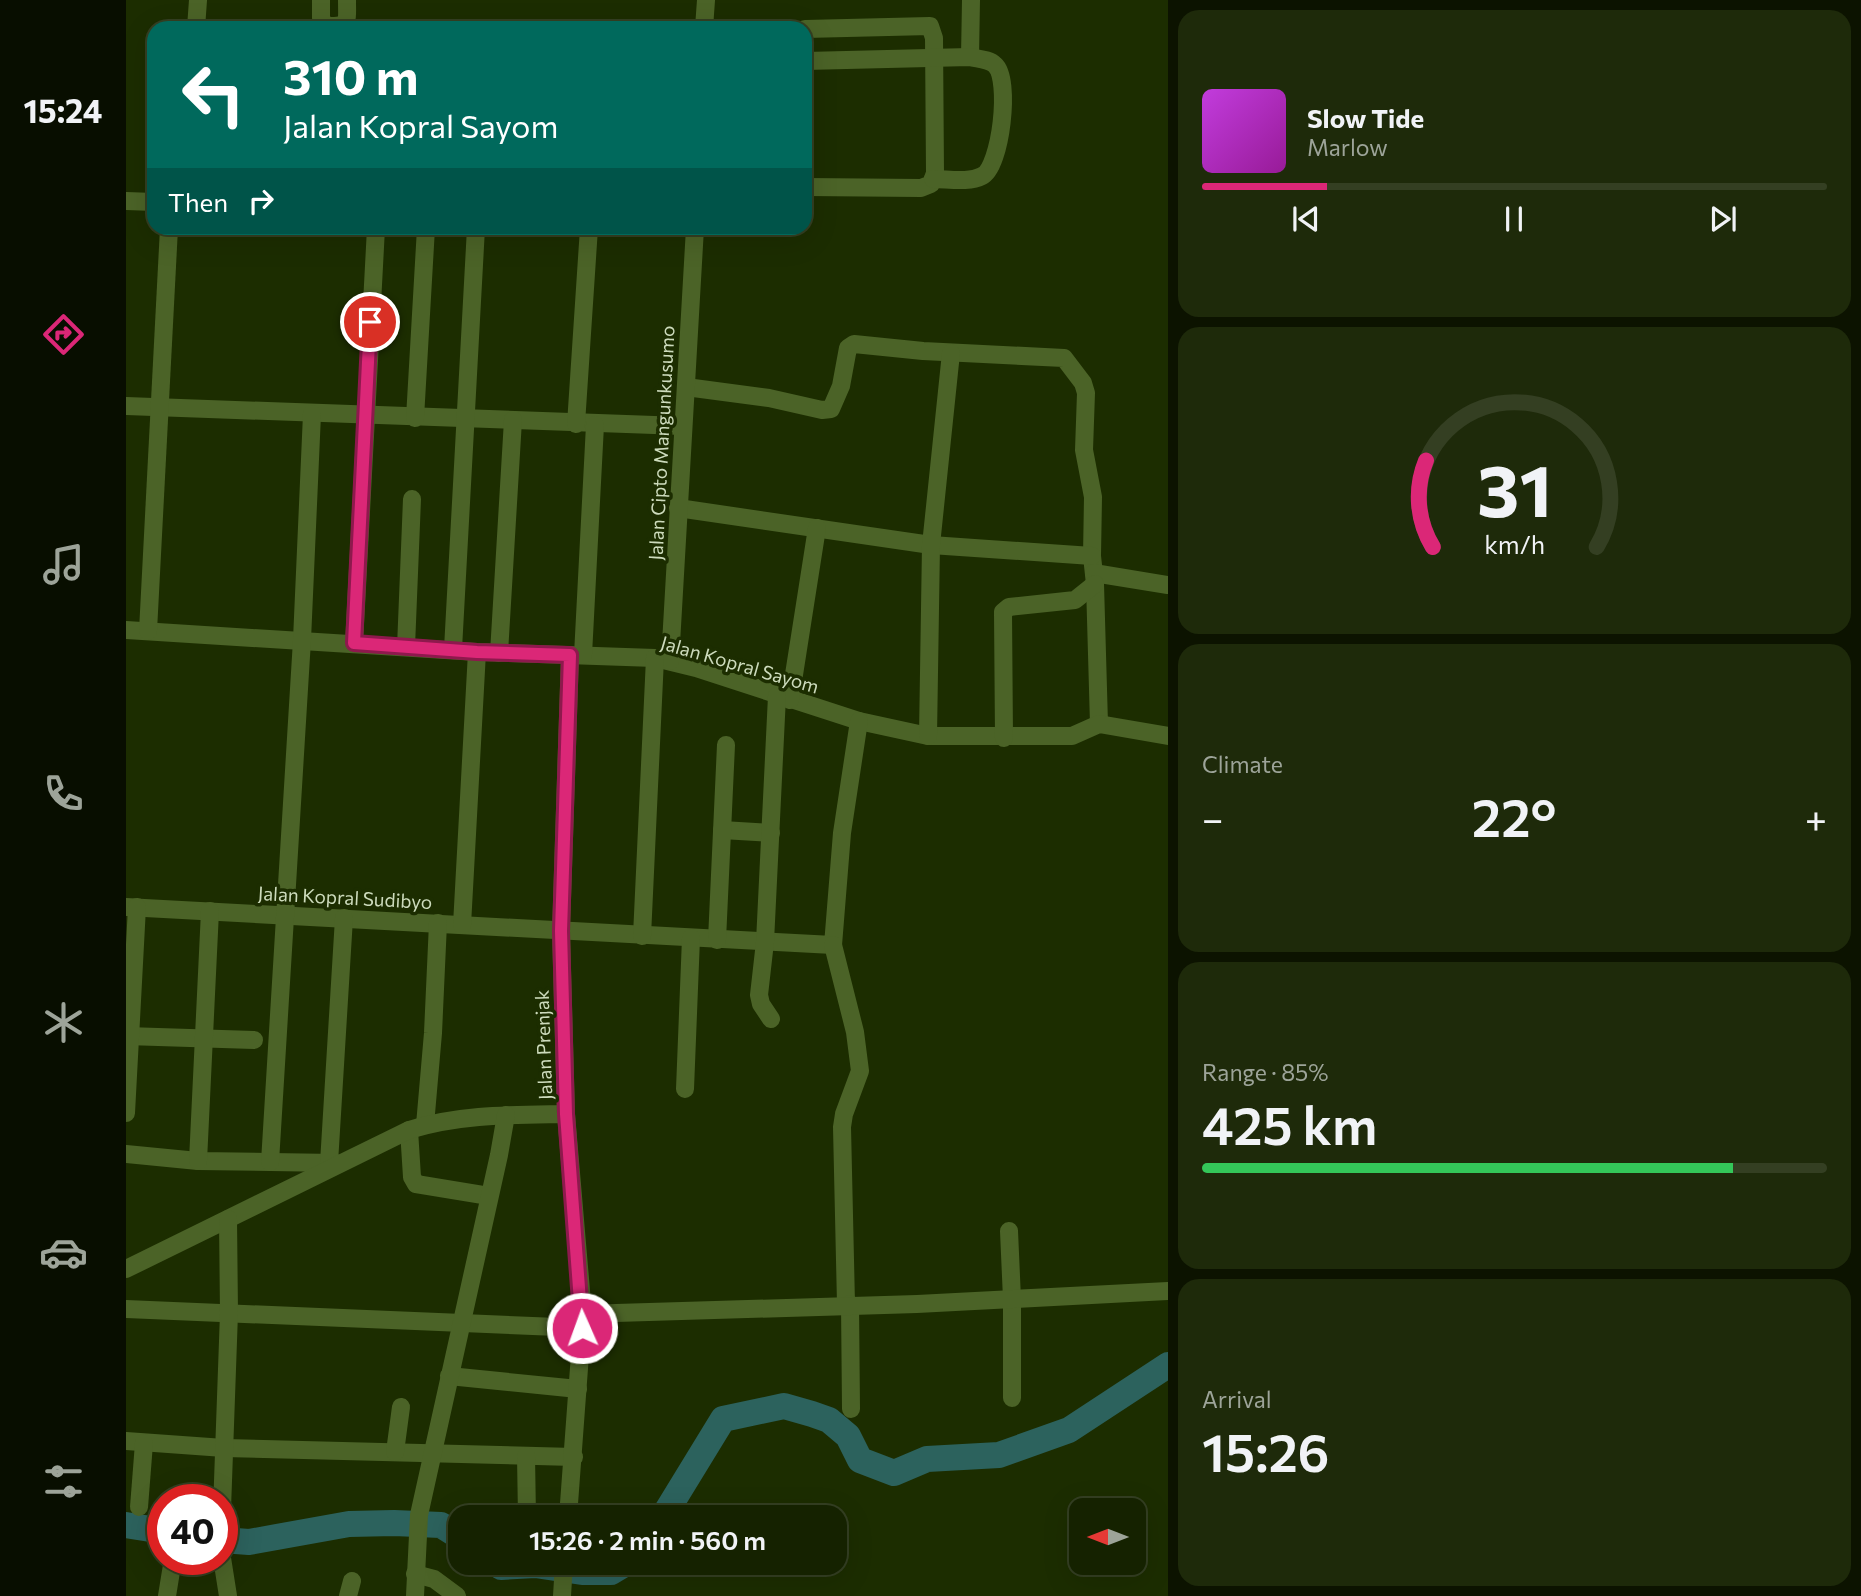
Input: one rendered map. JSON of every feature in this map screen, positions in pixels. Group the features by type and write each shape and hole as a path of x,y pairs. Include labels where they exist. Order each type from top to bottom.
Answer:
{"street":[{"path":"196,21 198,0"},
{"path":"321,0 322,21"},
{"path":"346,21 347,0"},
{"path":"704,21 706,0"},
{"path":"970,57 971,0"},
{"path":"812,29 930,26 934,38 933,179 927,187 812,187"},
{"path":"812,61 970,57 988,60 997,66 1002,76 1004,99 995,159 989,170 981,177 969,180 933,179"},
{"path":"126,201 147,202"},
{"path":"148,631 169,235"},
{"path":"354,643 376,235"},
{"path":"415,418 426,235"},
{"path":"453,649 476,235"},
{"path":"576,424 589,235"},
{"name":"Jalan Cipto Mangunkusumo","path":"642,936 663,659 678,508 695,235"},
{"path":"686,387 769,398 822,410 831,409 837,400 850,345 1064,358 1083,383 1086,393 1084,450 1093,497 1099,723 1168,736"},
{"path":"928,736 931,545 951,353"},
{"path":"126,406 595,425 682,426"},
{"path":"270,1162 302,640 312,414"},
{"path":"499,653 513,421"},
{"name":"Jalan Prenjak","path":"569,1505 582,1321 566,1114 561,931 577,655 595,425"},
{"path":"407,647 412,499"},
{"path":"678,508 931,545 1168,585"},
{"path":"771,1019 761,1004 759,995 783,698 817,528"},
{"path":"1004,738 1003,612 1009,607 1074,600 1094,571"},
{"name":"Jalan Kopral Sayom","path":"126,630 477,652 663,659 859,721 928,736 1072,736 1099,723"},
{"path":"461,925 477,652"},
{"path":"852,1409 842,1127 860,1071 855,1032 833,945 842,833 859,721"},
{"path":"717,940 726,745"},
{"path":"722,830 771,833"},
{"path":"126,1113 132,907"},
{"name":"Jalan Kopral Sudibyo","path":"132,907 833,945"},
{"path":"198,1160 210,911"},
{"path":"334,1163 344,918"},
{"path":"438,923 433,1033 417,1127 412,1177 416,1184 489,1196"},
{"path":"685,1089 691,938"},
{"path":"129,1036 254,1040"},
{"path":"126,1269 334,1163 417,1127 443,1120 566,1114"},
{"path":"415,1596 419,1515 463,1323 506,1115"},
{"path":"126,1154 198,1160 334,1163"},
{"path":"223,1484 229,1313 228,1219"},
{"path":"1009,1231 1012,1398"},
{"path":"126,1309 463,1323 582,1321 848,1304 1012,1300 1168,1291"},
{"path":"449,1376 578,1389"},
{"path":"395,1452 401,1407"},
{"path":"139,1507 135,1442 224,1448 573,1457"},
{"path":"526,1456 527,1505"},
{"path":"415,1574 434,1579 457,1596"},
{"path":"167,1596 170,1575"},
{"path":"226,1575 228,1596"}],"waterway":[{"path":"670,1505 723,1419 784,1406 812,1414 829,1420 848,1436 860,1460 894,1473 927,1459 999,1455 1069,1430 1168,1365"},
{"path":"238,1541 249,1542 349,1524 441,1525 448,1529"},
{"path":"126,1525 147,1528"}],"route":[{"path":"370,322 354,643 477,652 570,655 561,931 566,1114 582,1328"}]}
